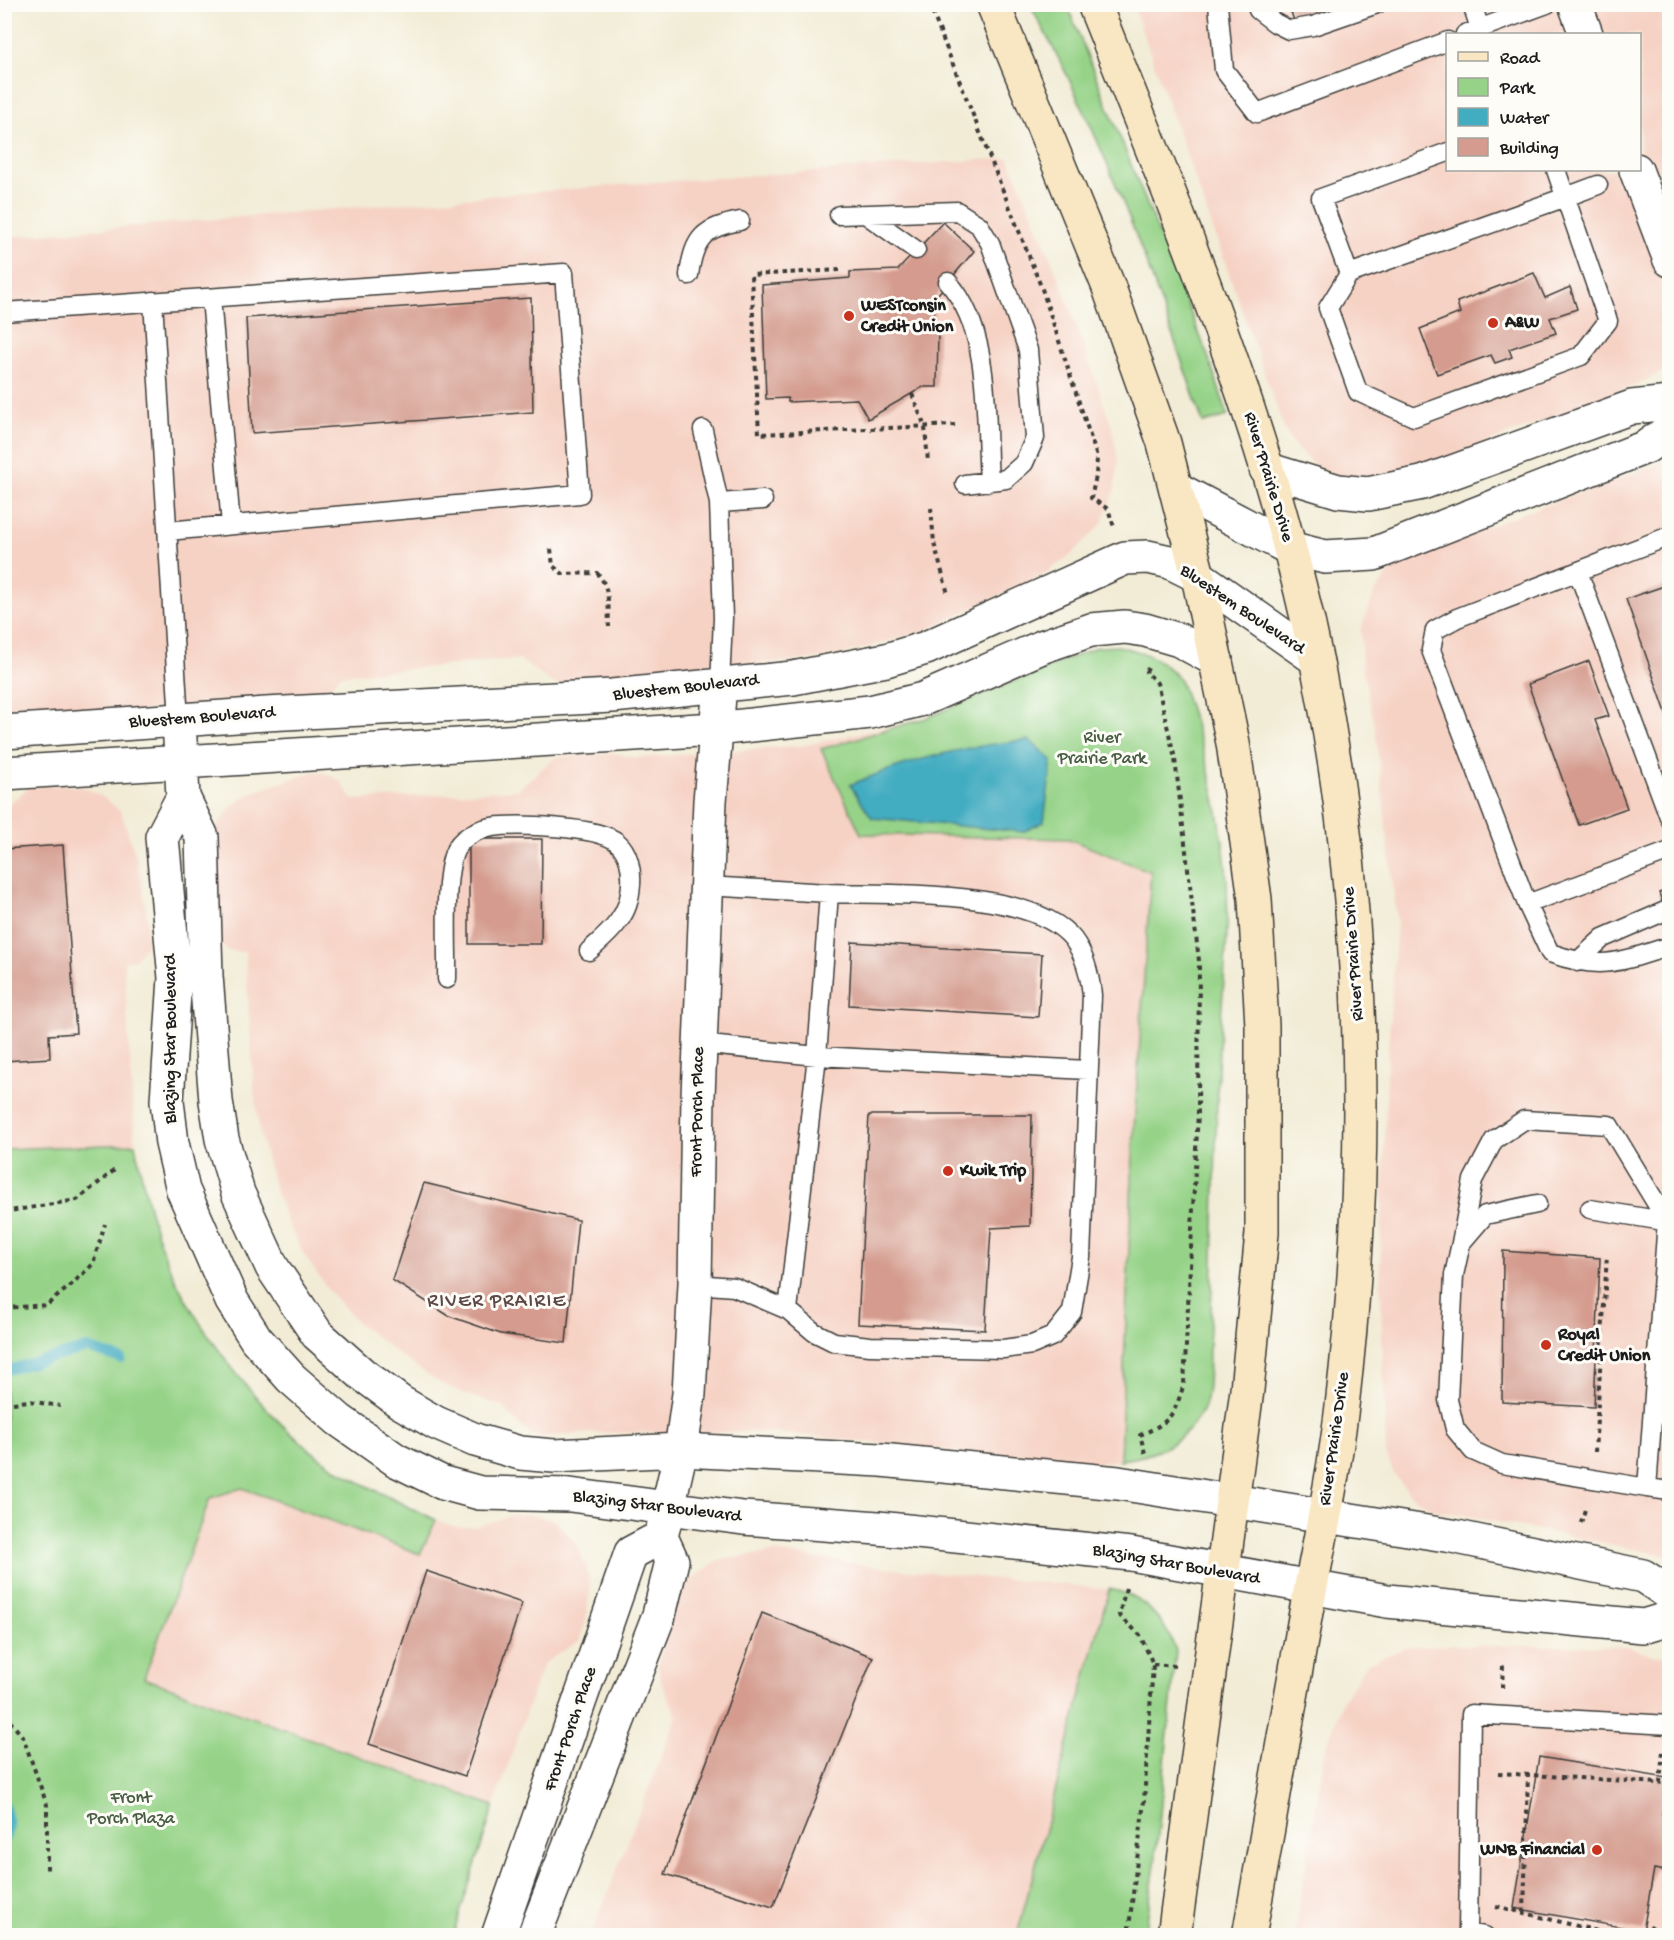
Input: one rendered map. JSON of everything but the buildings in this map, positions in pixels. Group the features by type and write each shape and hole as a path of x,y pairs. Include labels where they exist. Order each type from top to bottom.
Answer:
{"main road":[{"path":"993,4 1108,285 1155,415 1177,489 1233,743 1255,899 1262,1026 1262,1233 1247,1389 1174,1935"},
{"name":"River Prairie Drive","path":"1094,4 1187,235 1266,469 1289,548 1316,659 1332,746 1356,956 1359,1125 1353,1272 1342,1408 1249,1935"}],"street":[{"path":"1575,4 1586,33"},
{"path":"1636,171 1670,260"},
{"path":"1266,469 1338,491 1368,494 1422,483 1632,407 1670,403"},
{"path":"1177,489 1289,548 1325,557 1374,554 1646,447 1670,430"},
{"name":"Bluestem Boulevard","path":"4,732 612,696 793,678 886,660 926,648 1125,558 1159,559 1198,576 1316,659"},
{"path":"4,773 715,729 870,712 923,699 1044,646 1091,630 1125,627 1145,630 1179,640 1216,660"},
{"name":"Front Porch Place","path":"498,1935 632,1553 664,1523 681,1450 688,1394 695,1284 699,1044 715,729 720,685"},
{"name":"Blazing Star Boulevard","path":"179,720 183,797 202,837 211,1057 222,1139 251,1227 272,1268 318,1334 362,1374 399,1401 436,1423 475,1440 520,1453 554,1456 681,1450 881,1460 1118,1484 1452,1536 1643,1576 1670,1594"},
{"name":"Blazing Star Boulevard","path":"183,797 162,837 175,978 167,1101 172,1143 183,1190 232,1301 256,1339 291,1378 339,1420 396,1460 443,1483 480,1493 570,1495 664,1523 1131,1554 1387,1602 1643,1626 1670,1618"},
{"path":"534,1935 660,1615 672,1561 664,1523"}],"lane":[{"path":"1218,4 1224,70 1257,113 1446,42"},
{"path":"1256,4 1258,10 1289,30 1313,26 1377,4"},
{"path":"1472,4 1472,32 1547,4"},
{"path":"1349,274 1321,198 1446,153"},
{"path":"1556,171 1566,196 1608,321 1581,356 1414,417 1358,392 1328,308 1349,274 1566,196 1599,185"},
{"path":"839,215 868,216 957,211 979,225 990,243 1028,350 1035,438 1024,464 1006,479 965,484"},
{"path":"868,216 916,250"},
{"path":"688,275 692,255 700,238 713,226 740,221"},
{"path":"4,312 564,273 580,494 167,531"},
{"path":"948,282 961,297 971,318 981,356 989,482"},
{"path":"211,298 231,525"},
{"path":"153,302 179,720"},
{"path":"703,430 719,503 723,618 720,685"},
{"path":"719,503 763,500"},
{"path":"1670,539 1667,537 1457,618 1435,630 1431,650 1527,904 1550,952 1577,962 1612,964 1670,946"},
{"path":"1578,572 1670,819"},
{"path":"447,979 450,861 461,842 471,834 492,827 565,828 598,832 617,842 628,856 632,876 630,902 618,923 589,951"},
{"path":"1527,904 1670,851"},
{"path":"695,1284 734,1287 788,1310 814,1332 834,1342 870,1346 1003,1349 1032,1345 1053,1335 1072,1312 1081,1257 1092,995 1089,973 1073,939 1052,922 1018,906 964,898 706,886"},
{"path":"788,1310 817,1056 829,893"},
{"path":"1577,962 1603,938 1670,909"},
{"path":"699,1044 817,1056 1088,1070"},
{"path":"1647,1488 1668,1221 1610,1125 1524,1120 1494,1140 1473,1180 1454,1275 1448,1401 1455,1429 1473,1451 1502,1464 1647,1488 1670,1491"},
{"path":"1461,1243 1485,1215 1538,1204"},
{"path":"1590,1209 1668,1221"},
{"path":"1485,1935 1468,1933 1471,1714 1667,1725"}],"path":[{"path":"840,270 751,275 759,434 955,425"},
{"path":"912,394 925,427 928,462"},
{"path":"1096,476 1091,498 1108,509"},
{"path":"931,508 934,543 948,594"},
{"path":"551,549 553,566 563,574 597,573 603,580 607,590 609,627"},
{"path":"1146,672 1158,683 1175,759 1199,972 1198,1112 1184,1384 1173,1415 1157,1428 1140,1435 1146,1455"},
{"path":"4,1212 77,1200 116,1169"},
{"path":"4,1308 47,1305 72,1285 93,1264 105,1224"},
{"path":"1594,1462 1607,1255"},
{"path":"4,1404 29,1401 60,1406"},
{"path":"1125,1594 1119,1616 1140,1635 1153,1664 1144,1801 1128,1935"},
{"path":"1153,1664 1175,1666"},
{"path":"1502,1691 1503,1665"},
{"path":"4,1714 23,1737 47,1805 47,1870"},
{"path":"1498,1765 1498,1775 1528,1774 1660,1783 1667,1725"},
{"path":"1524,1913 1528,1774"},
{"path":"1492,1906 1618,1935"},
{"path":"1646,1935 1653,1925"}],"shaded area":[{"path":"1133,5 1669,5 1669,369 1616,394 1387,480 1335,477 1314,465 1298,450 1285,431"},
{"path":"1009,158 1064,291 1112,427 1118,461 1114,493 1101,525 1071,555 1043,575 922,632 833,657 556,685 518,659 341,675 319,698 24,719 4,708 4,237 643,183"},
{"path":"1669,460 1669,1556 1432,1509 1412,1496 1395,1476 1386,1456 1380,1267 1388,1047 1397,922 1375,727 1362,667 1361,629 1374,594 1392,569 1424,550"},
{"path":"926,718 821,749 861,834 1069,839 1151,872 1134,1130 1120,1460 1088,1465 770,1432 592,1433 544,1437 530,1435 501,1406 440,1383 358,1323 329,1291 304,1255 286,1220 260,1134 254,1090 245,952 228,951 219,941 214,831 231,807 248,794 315,771 330,775 341,782 353,800 517,790 556,757 614,753 635,758 806,745"},
{"path":"60,785 84,787 106,799 121,812 137,859 148,920 147,944 135,959 124,962 135,1144 5,1149 5,807 29,787"},
{"path":"242,1488 420,1554 436,1520 456,1527 474,1527 516,1514 529,1514 555,1521 573,1540 586,1565 590,1589 586,1621 579,1641 543,1664 494,1806 144,1678 210,1498"},
{"path":"773,1552 903,1570 1109,1589 1017,1935 591,1936 677,1716 661,1682 658,1666 669,1620 684,1584 719,1560"},
{"path":"1449,1645 1630,1647 1652,1655 1669,1657 1669,1935 1294,1936 1326,1748 1344,1698 1368,1663 1405,1648"}],"green space":[{"path":"1030,5 1067,5 1208,356 1228,416 1203,423 1159,297 1110,171 1069,79"},
{"name":"River Prairie Park","path":"1118,646 1152,657 1166,666 1180,680 1203,749 1215,796 1223,844 1227,891 1226,959 1219,1049 1213,1270 1206,1399 1193,1425 1175,1441 1155,1452 1120,1460 1134,1130 1151,872 1069,839 861,834 821,749 926,718 1097,647"},
{"name":"Front Porch Plaza","path":"135,1144 159,1241 176,1282 212,1341 234,1371 283,1425 332,1466 370,1488 436,1520 420,1554 242,1488 210,1498 144,1678 494,1806 453,1935 5,1935 5,1149"},
{"path":"1109,1589 1132,1597 1151,1611 1166,1629 1176,1651 1155,1864 1145,1935 1017,1935"}],"water":[{"path":"1029,740 1052,760 1044,822 1023,832 872,818 850,785 893,768 937,755 1005,742"}],"waterway":[{"path":"4,1371 87,1348 121,1359"},
{"path":"4,1805 9,1825 4,1840"}],"place":[{"name":"WESTconsin Credit Union","path":"849,316"},
{"name":"A&W","path":"1493,323"},
{"name":"Kwik Trip","path":"948,1171"},
{"name":"Royal Credit Union","path":"1546,1345"},
{"name":"WNB Financial","path":"1597,1850"}],"district":[{"name":"RIVER PRAIRIE","path":"497,1302"}]}
